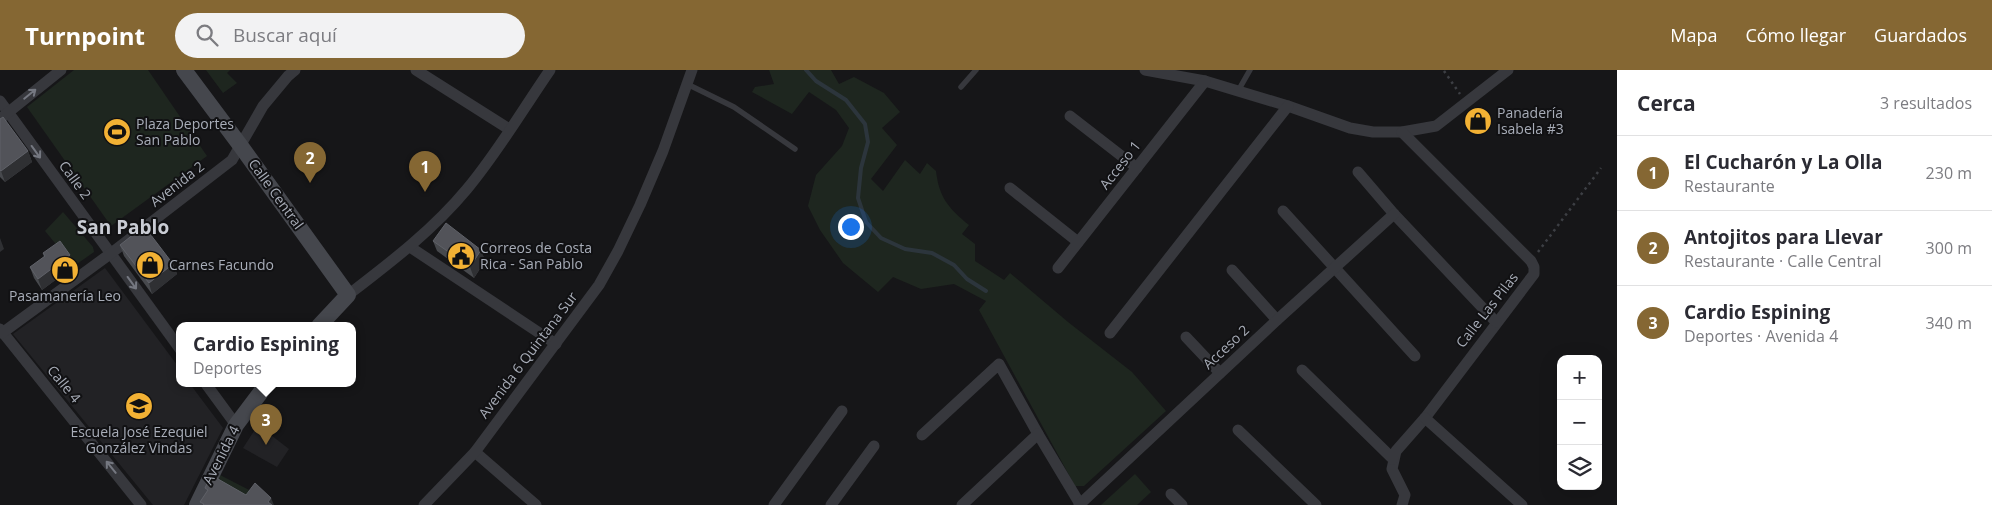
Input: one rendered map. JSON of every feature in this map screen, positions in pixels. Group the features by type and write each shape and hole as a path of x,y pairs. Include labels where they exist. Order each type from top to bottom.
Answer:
{"main road":[{"name":"Calle Central","path":"184,70 348,295"},
{"path":"323,322 348,295"},
{"name":"Avenida 4","path":"197,505 236,425 266,387"}],"street":[{"path":"4,116 61,70"},
{"name":"Avenida 2","path":"1,331 110,254 232,160 263,106 295,70"},
{"path":"416,70 510,129"},
{"path":"348,295 410,247 468,188 550,70"},
{"name":"Avenida 6 Quintana Sur","path":"424,505 475,452 599,285 618,251 663,151 692,70"},
{"path":"1145,70 1205,81 1288,106 1350,128 1372,132 1402,132 1436,126 1508,70"},
{"name":"Acceso 1","path":"1058,268 1205,81"},
{"name":"Calle 2","path":"0,100 4,116 176,343"},
{"path":"1110,333 1288,106"},
{"path":"1070,116 1137,168"},
{"name":"Calle Las Pilas","path":"1393,459 1396,451 1425,418 1534,274 1534,267 1531,261 1402,132"},
{"path":"1358,172 1394,214 1496,322"},
{"path":"1010,188 1078,242"},
{"path":"1284,211 1415,356"},
{"name":"Acceso 2","path":"1079,505 1277,320 1394,214"},
{"path":"410,247 556,344"},
{"path":"1232,270 1277,320"},
{"name":"Calle 4","path":"1,331 142,505"},
{"path":"1186,337 1220,374"},
{"path":"922,435 999,364 1079,505"},
{"path":"1302,370 1393,459 1392,469 1404,495 1402,505"},
{"path":"208,387 236,425"},
{"path":"774,505 842,411"},
{"path":"1425,418 1522,505"},
{"path":"1238,430 1316,505"},
{"path":"962,505 1038,434"},
{"path":"831,505 874,446"},
{"path":"475,452 536,505"},
{"path":"1171,494 1182,505"}],"lane":[{"path":"961,88 976,70"},
{"path":"1238,91 1250,70"},
{"path":"687,84 734,106 795,149"}],"path":[{"path":"1444,71 1466,104"},
{"path":"1531,261 1602,168"}],"shaded area":[{"name":"Plaza Deportes San Pablo","path":"74,70 148,70 207,156 111,226 27,107"},
{"path":"206,70 230,70 227,73 237,83 223,93"},
{"path":"769,70 831,70 839,84 854,77 884,93 900,112 882,128 897,145 871,179 883,191 905,160 920,174 927,163 936,171 939,188 950,207 969,225 962,234 975,244 975,261 1004,280 1010,273 1068,322 1132,372 1166,411 1084,486 1075,486 979,310 986,301 954,284 921,289 893,277 878,292 843,263 820,230 808,206 816,175 842,146 849,128 836,110 809,92 792,114 752,92 755,87 774,84"},
{"path":"63,212 93,247 94,252 74,266 45,231"},
{"name":"Escuela José Ezequiel González Vindas","path":"105,268 176,364 176,387 192,387 223,428 184,505 153,505 13,334"},
{"path":"258,425 289,449 277,467 243,448"},
{"path":"1135,474 1151,492 1137,505 1101,505"},
{"path":"220,475 259,495 205,505"}],"building":[{"path":"3,117 28,151 1,171 0,119"},
{"path":"446,223 481,250 470,267 433,241"},
{"name":"Carnes Facundo","path":"144,226 173,264 149,283 120,245"},
{"path":"60,241 70,255 38,279 30,267 45,256 43,253"},
{"path":"211,475 246,495 255,483 271,498 268,502 272,505 203,505 200,502 208,490 205,488"}],"waterway":[{"path":"806,70 816,81 846,100 865,124 868,142 861,168 858,198 866,222 881,238 905,249 932,253 954,265 967,279 986,291"}],"place":[{"name":"Panadería Isabela #3","path":"1478,121"},
{"name":"Plaza Deportes San Pablo","path":"117,132"},
{"name":"Antojitos para Llevar","path":"310,183"},
{"name":"El Cucharón y La Olla","path":"425,192"},
{"name":"Correos de Costa Rica - San Pablo","path":"461,256"},
{"name":"Carnes Facundo","path":"150,265"},
{"name":"Pasamanería Leo","path":"65,270"},
{"name":"Escuela José Ezequiel González Vindas","path":"139,406"},
{"name":"Cardio Espining","path":"266,445"}],"district":[{"name":"San Pablo","path":"123,227"}]}
